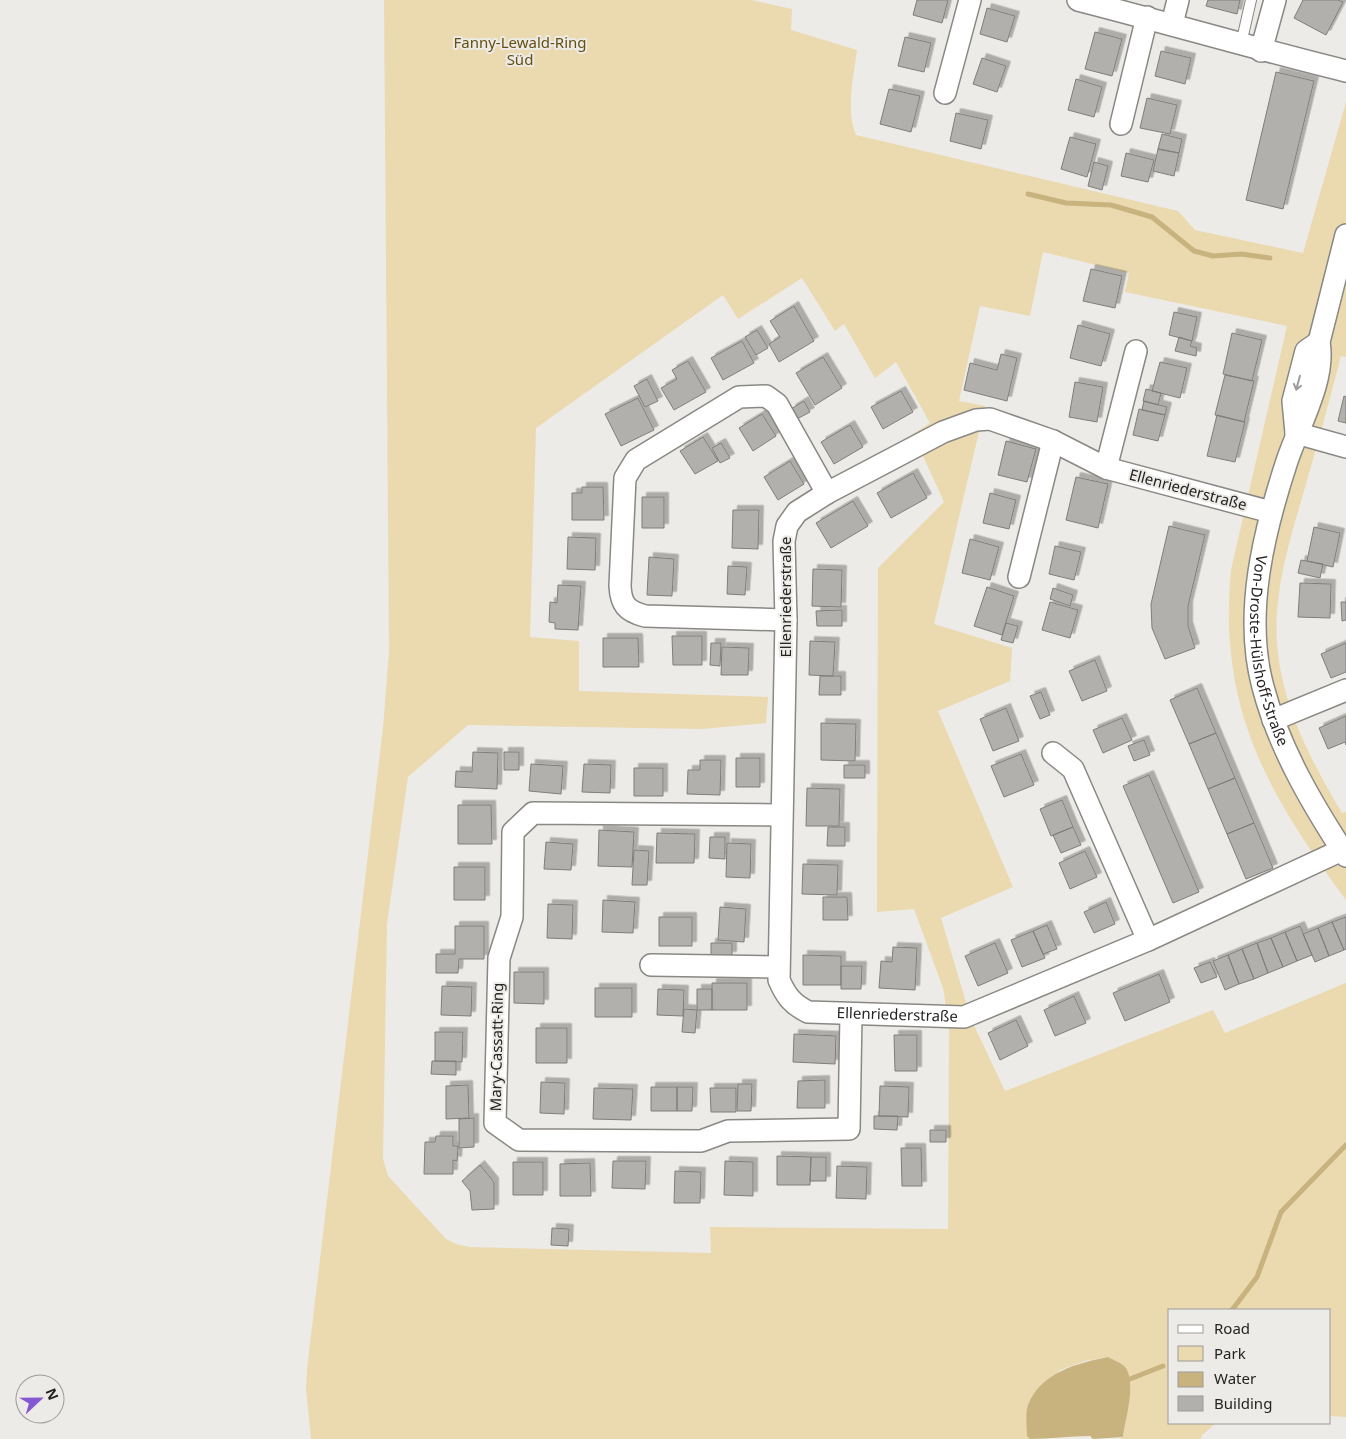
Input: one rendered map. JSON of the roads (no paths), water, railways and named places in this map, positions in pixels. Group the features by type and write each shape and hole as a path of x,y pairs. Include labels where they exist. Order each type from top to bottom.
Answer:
{"street":[{"path":"945,93 970,0"},
{"path":"1078,0 1147,17 1262,51 1346,71"},
{"path":"1172,24 1178,0"},
{"path":"1262,51 1275,0"},
{"path":"1121,124 1147,17"},
{"name":"Von-Droste-Hülshoff-Straße","path":"1344,853 1308,793 1273,720 1262,686 1257,650 1256,624 1259,583 1270,512 1296,433 1309,405 1321,355 1319,342 1346,235"},
{"path":"1106,468 1136,351"},
{"path":"786,620 645,616 626,608 621,601 620,586 625,478 636,460 739,398 766,396 777,404 827,493"},
{"name":"Ellenriederstraße","path":"1270,512 1106,468 1053,441 990,419 976,420 943,432 827,493 798,512 787,526 784,540 786,620 779,980 785,993 794,1005 808,1012 964,1017 1148,940 1344,853"},
{"path":"1296,433 1346,446"},
{"path":"1019,577 1053,441"},
{"path":"1273,720 1346,690"},
{"path":"1053,753 1073,770 1148,940"},
{"name":"Mary-Cassatt-Ring","path":"781,816 533,814 513,832 512,918 499,958 495,1123 519,1140 701,1141 728,1131 849,1129 851,1014"},
{"path":"651,965 778,967"}],"lane":[{"path":"1241,44 1251,0"}],"water":[{"path":"1108,1357 1125,1367 1130,1382 1123,1437 1093,1439 1090,1436 1082,1436 1030,1439 1027,1436 1027,1408 1042,1384 1051,1377 1073,1366"}],"waterway":[{"path":"1028,194 1066,203 1111,205 1152,217 1194,251 1213,256 1241,254 1270,258"},
{"path":"1233,1309 1257,1277 1281,1212 1346,1145"},
{"path":"1130,1379 1163,1366"}],"park label":[{"name":"Fanny-Lewald-Ring Süd","path":"520,52"}]}
